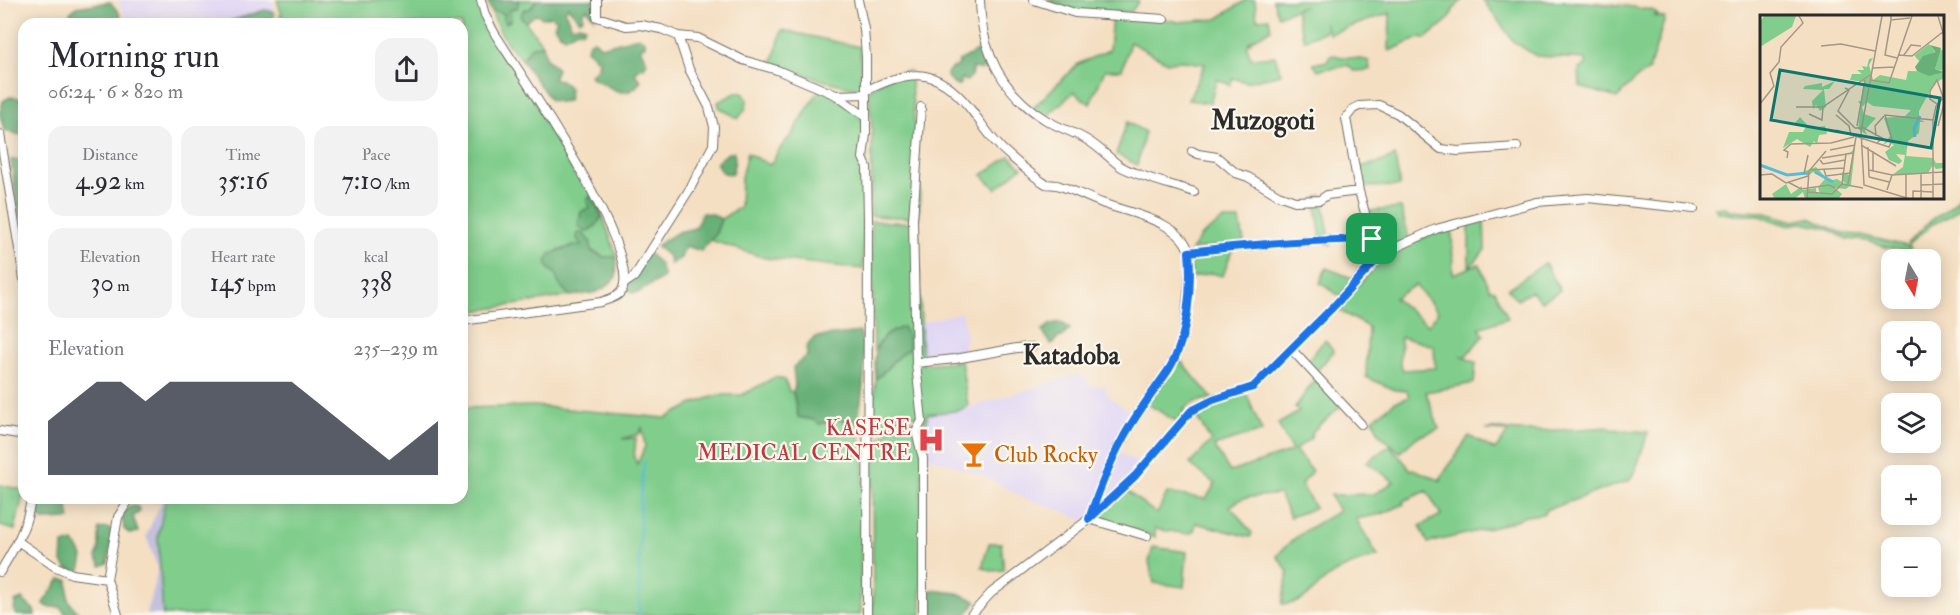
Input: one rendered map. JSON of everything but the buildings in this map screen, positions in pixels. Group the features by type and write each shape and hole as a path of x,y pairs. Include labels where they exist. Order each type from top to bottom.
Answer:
{"street":[{"path":"481,0 485,15 495,34 562,138 613,231 622,260 624,284"},
{"path":"597,0 597,17 626,26 641,25 661,29 678,36 698,38 743,60 777,70 836,95 866,117"},
{"path":"858,0 864,29 866,92 864,158 867,167 868,219 867,615"},
{"path":"980,0 983,31 988,51 1016,98 1046,120 1087,140 1121,166 1194,192"},
{"path":"1034,0 1075,13 1164,19"},
{"path":"468,320 601,302 619,294 624,284 634,277 691,187 713,145 714,127 709,107 689,69 678,36"},
{"path":"836,95 866,92 897,76 923,76 941,81 958,94 1008,155 1046,184 1059,185 1085,197 1163,224 1179,235 1189,252 1190,273 1185,323 1176,354 1120,443 1089,519"},
{"path":"1371,264 1372,243 1359,191 1346,118 1353,109 1359,106 1379,105 1390,109 1441,149 1458,151 1517,147"},
{"path":"921,107 913,220 916,363 922,421 916,432 923,458 923,615"},
{"path":"0,134 2,159 18,231"},
{"path":"1192,151 1217,157 1236,173 1248,177 1278,195 1295,201 1320,200 1327,195 1359,191"},
{"path":"971,615 991,593 1089,519 1135,476 1191,411 1213,400 1252,388 1292,350 1371,264 1394,248 1448,225 1537,202 1588,198 1694,209"},
{"path":"1189,252 1305,241 1372,243 1394,248"},
{"path":"916,363 1032,347"},
{"path":"1292,350 1361,424"},
{"path":"0,431 18,434"},
{"path":"0,572 19,542 31,504"},
{"path":"118,615 107,579 118,517 126,504"},
{"path":"1089,519 1147,536"},
{"path":"19,542 54,566 72,574 107,579"}],"shaded area":[{"path":"118,0 273,0 274,12 252,18 126,18"},
{"path":"962,312 966,335 961,357 921,360 920,323"},
{"path":"1077,374 1088,379 1089,386 1106,386 1107,395 1133,414 1112,449 1142,465 1084,521 1026,499 982,475 925,456 926,414 962,410"},
{"path":"160,504 165,504 158,536 163,615 146,615 158,569 146,536"}],"green space":[{"path":"277,0 477,0 487,24 599,205 617,257 604,257 582,245 550,254 549,269 556,274 560,285 570,296 468,312 468,18 281,18 280,15 282,15"},
{"path":"487,0 519,0 517,8 510,10 511,20 506,23 503,18 505,14 491,10"},
{"path":"519,0 536,0 522,17 543,45 532,46 521,58 503,36 491,10 506,14 509,9 516,8"},
{"path":"536,0 595,0 594,18 587,9 583,12 583,18 579,20 568,7 565,11 571,26 585,27 583,31 577,30 565,37 554,26 557,20 551,16 542,18 537,14 525,22 521,17 523,10 531,8"},
{"path":"1048,0 1139,1 1131,12 1110,12 1077,10"},
{"path":"1246,0 1255,0 1257,19 1269,18 1271,29 1250,41 1251,44 1249,42 1247,47 1251,58 1275,56 1281,74 1246,82 1233,78 1230,85 1217,79 1210,103 1188,100 1205,64 1183,61 1167,62 1130,42 1122,70 1105,70 1090,104 1074,92 1048,115 1032,109 1078,64 1109,50 1112,15 1160,18 1179,22 1217,19"},
{"path":"1273,0 1462,0 1453,10 1450,18 1425,39 1422,37 1389,51 1390,13 1329,34 1324,22 1327,30 1304,40 1295,10 1306,5 1278,16"},
{"path":"1483,0 1610,4 1652,10 1658,15 1655,16 1665,18 1649,70 1637,78 1617,98 1580,87 1579,69 1586,65 1586,59 1536,56 1514,42"},
{"path":"110,2 121,18 70,18 70,13 76,7"},
{"path":"265,10 274,12 274,18 240,18"},
{"path":"782,30 860,47 861,89 824,81 772,64"},
{"path":"639,37 645,41 645,46 642,46 641,50 647,62 635,74 641,81 635,88 623,92 617,91 592,78 590,75 596,70 599,62 587,49 589,42 594,40 604,46"},
{"path":"543,45 546,58 557,69 553,79 561,80 570,89 568,101 550,100 521,58 532,46"},
{"path":"977,51 984,60 982,70 973,68 971,77 966,81 961,78 961,83 957,86 950,80 947,72 957,66 959,61"},
{"path":"1329,56 1369,61 1370,70 1354,71 1348,65 1318,70 1313,64 1328,61"},
{"path":"910,71 920,189 919,218 871,216 872,132 869,90 895,73"},
{"path":"821,87 853,109 865,122 863,269 765,258 710,240 715,235 721,219 740,207 741,177 747,153 770,165"},
{"path":"738,92 743,93 747,99 746,108 738,119 719,107 718,102"},
{"path":"10,97 18,98 18,134 4,131 0,114 3,101"},
{"path":"1127,122 1145,132 1137,165 1116,154"},
{"path":"734,152 732,174 723,173 716,163 728,153"},
{"path":"1010,156 1022,167 996,189 982,175"},
{"path":"1395,156 1400,186 1363,187 1359,167"},
{"path":"18,159 18,212 11,160"},
{"path":"1960,194 1960,207 1949,216 1931,225 1909,245 1907,243 1928,223 1950,207"},
{"path":"1322,195 1331,245 1321,238 1315,199"},
{"path":"590,196 602,216 596,226 586,232 578,226 581,212 590,207 587,200"},
{"path":"1725,207 1731,210 1762,212 1794,221 1809,218 1845,234 1861,235 1911,247 1910,249 1889,248 1867,241 1847,239 1826,228 1802,223 1787,225 1757,215 1718,212 1715,208"},
{"path":"1401,208 1409,239 1374,261 1374,237 1369,211"},
{"path":"702,213 713,214 721,219 715,235 701,251 685,246 681,258 670,264 669,257 656,246 678,232 695,228"},
{"path":"1484,217 1485,250 1470,267 1479,264 1490,289 1495,290 1508,318 1479,328 1484,335 1465,357 1461,356 1476,363 1474,383 1426,392 1439,429 1417,437 1400,452 1379,434 1373,419 1395,402 1409,397 1407,391 1395,390 1366,377 1368,327 1335,308 1370,273 1382,256 1452,225 1453,274 1469,268 1469,221","holes":["1415,285 1438,312 1428,325 1394,298","1401,337 1434,346 1435,368 1403,370 1400,363"]},
{"path":"1223,220 1240,220 1244,242 1191,250 1201,236"},
{"path":"871,221 918,223 922,364 961,361 968,406 962,410 927,414 927,423 914,415 894,419 874,435 871,430 876,379 909,348 886,334 874,350"},
{"path":"578,233 583,233 591,243 591,251 604,257 617,257 616,277 601,290 570,296 559,284 556,274 549,269 546,262 550,254 581,245 577,238"},
{"path":"1233,247 1223,276 1211,273 1191,278 1191,254"},
{"path":"647,252 659,263 664,277 639,292 633,293 625,287"},
{"path":"1545,263 1560,290 1541,302 1532,291 1517,300 1508,289"},
{"path":"1326,268 1355,279 1340,296 1320,283"},
{"path":"1061,322 1070,329 1051,344 1042,331 1051,324"},
{"path":"903,327 908,336 909,349 899,355 876,379 875,360 878,346 886,336"},
{"path":"860,332 864,365 858,421 854,419 846,422 840,419 819,424 814,420 798,417 793,392 795,385 793,367 807,356 806,347 815,337"},
{"path":"1325,340 1334,351 1315,373 1306,362"},
{"path":"1180,360 1212,398 1195,402 1183,410 1185,411 1177,422 1146,403 1154,380"},
{"path":"775,377 785,380 789,391 793,392 799,417 814,420 820,424 840,419 846,422 854,419 858,421 855,429 860,434 861,456 864,456 861,615 163,615 158,536 165,504 468,504 468,408 534,406 666,418 695,403 718,395 742,395","holes":["642,428 645,447 637,464 634,457 636,438 622,439 639,434"]},
{"path":"1315,380 1341,406 1313,431 1311,438 1295,450 1312,471 1301,484 1315,508 1290,517 1279,494 1243,498 1230,506 1252,533 1250,537 1196,523 1194,531 1189,534 1155,529 1155,537 1093,517 1124,489 1157,514 1167,493 1206,499 1215,484 1190,464 1211,441 1193,411 1246,393 1262,431 1214,446 1230,472 1292,451 1278,424 1299,412 1295,407"},
{"path":"912,420 920,424 922,434 921,615 873,615 872,446 891,428"},
{"path":"1610,427 1611,429 1648,432 1636,469 1629,481 1547,509 1543,514 1526,516 1499,526 1428,543 1420,526 1441,515 1427,491 1403,501 1404,504 1382,514 1356,519 1378,556 1335,572 1304,599 1282,604 1288,572 1277,556 1298,536 1339,511 1330,495 1374,494 1394,482 1367,462 1390,445 1411,470 1442,481 1440,479 1469,436 1495,450 1509,431 1486,430 1495,428 1542,431"},
{"path":"0,485 18,489 18,504 21,504 15,530 0,526"},
{"path":"35,504 67,504 70,519 43,520"},
{"path":"130,505 138,507 140,512 133,516 138,532 130,534 124,529 122,516"},
{"path":"108,528 113,535 108,563 101,566 96,557 99,550 99,529"},
{"path":"74,542 83,557 80,571 67,569 62,562 63,544"},
{"path":"989,543 1001,543 1004,570 991,571 982,567"},
{"path":"1153,547 1187,552 1184,587 1154,583 1149,562"},
{"path":"60,579 68,580 68,600 80,615 67,615 60,607 48,607 43,603"},
{"path":"931,590 957,593 977,601 966,615 927,615"},
{"path":"22,599 34,610 35,615 16,615 15,602"}],"waterway":[{"path":"639,615 640,503 644,462"}],"place":[{"name":"KASESE MEDICAL CENTRE","path":"931,440"},
{"name":"Club Rocky","path":"974,454"}],"district":[{"name":"Muzogoti","path":"1263,120"},
{"name":"Katadoba","path":"1071,355"}],"route":[{"path":"1372,239 1372,247 1394,248 1378,258 1292,350 1252,388 1213,400 1191,411 1135,476 1089,519 1120,443 1176,354 1185,323 1190,273 1189,252 1305,241 1372,239"}]}
